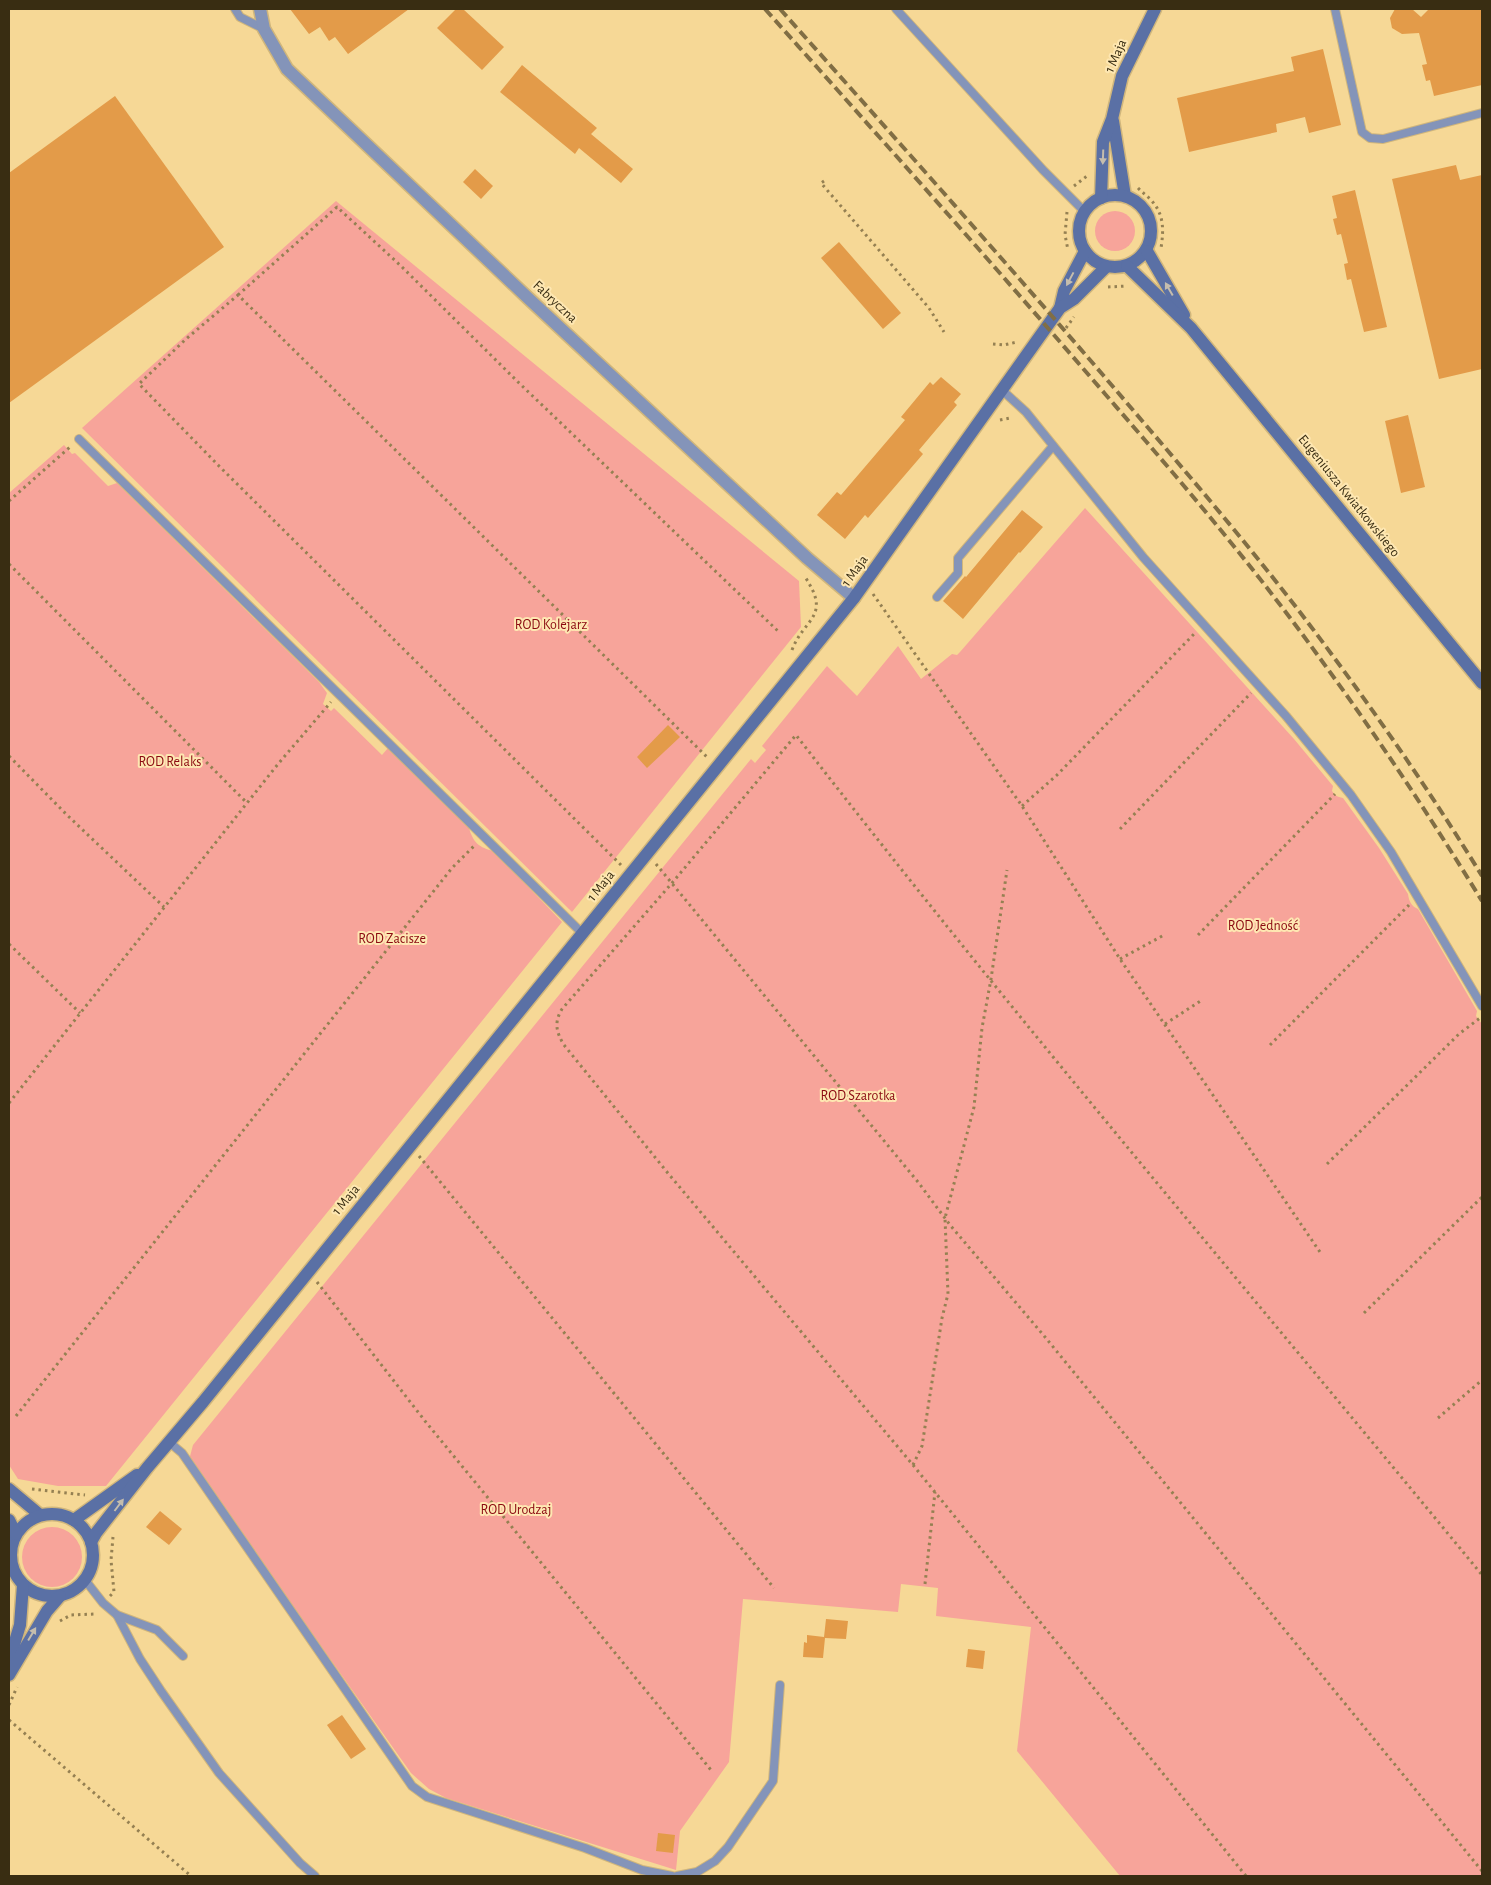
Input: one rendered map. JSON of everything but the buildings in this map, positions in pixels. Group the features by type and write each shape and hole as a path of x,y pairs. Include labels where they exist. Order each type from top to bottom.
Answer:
{"street":[{"name":"Fabryczna","path":"260,9 264,29 287,69 528,298 807,558 854,598"},
{"name":"1 Maja","path":"1101,198 1103,142 1112,119 1122,76 1155,9"},
{"name":"1 Maja","path":"1112,119 1125,196"},
{"path":"1113,195 1125,196 1144,208 1150,218 1151,240 1147,251 1135,263 1116,268 1106,267 1090,258 1085,251 1079,234 1080,225 1085,212 1093,202 1101,198 1113,195"},
{"name":"1 Maja","path":"91,1542 147,1468 854,598 1003,391 1060,308 1064,291 1085,251"},
{"name":"Eugeniusza Kwiatkowskiego","path":"1147,251 1191,328"},
{"name":"Eugeniusza Kwiatkowskiego","path":"1127,266 1191,328 1482,683"},
{"name":"1 Maja","path":"1060,308 1078,296 1106,267"},
{"name":"1 Maja","path":"74,1520 147,1468"},
{"path":"9,1489 40,1515"},
{"path":"51,1513 63,1515 74,1520 84,1530 91,1542 92,1562 85,1580 78,1588 60,1596 52,1597 36,1594 23,1586 14,1574 10,1561 11,1547 16,1534 26,1522 40,1515 51,1513"},
{"path":"9,1520 16,1534"},
{"path":"9,1661 20,1625 23,1586"},
{"path":"9,1674 46,1611 60,1596"}],"lane":[{"path":"235,9 240,17 264,29"},
{"path":"896,9 1043,170 1085,212"},
{"path":"1335,9 1362,132 1370,138 1383,139 1482,113"},
{"path":"1003,391 1026,412 1144,557 1259,685 1344,786 1372,823 1482,1006"},
{"path":"79,439 582,933"},
{"path":"937,597 958,573 958,558 1053,446"},
{"path":"169,1442 182,1453 412,1786 427,1797 585,1848 642,1870 672,1876"},
{"path":"85,1580 103,1603 117,1614 157,1630 183,1656"},
{"path":"117,1614 140,1659 214,1766 300,1863 315,1876"},
{"path":"677,1876 697,1872 715,1860 728,1847 773,1781 780,1685"}],"path":[{"path":"1072,188 1093,172"},
{"path":"824,181 821,183 929,308 944,332"},
{"path":"1135,184 1154,204 1161,216 1163,229 1161,251"},
{"path":"630,874 219,466 139,384 186,339 337,206 780,634"},
{"path":"1065,206 1067,213 1065,235 1068,254"},
{"path":"1101,289 1120,285 1128,286"},
{"path":"238,295 718,767"},
{"path":"1061,335 1079,311"},
{"path":"993,344 1010,345 1020,339"},
{"path":"9,501 79,439"},
{"path":"9,564 247,802"},
{"path":"865,583 1022,806 1120,959 1322,1254"},
{"path":"1022,806 1057,775 1204,624"},
{"path":"1120,829 1259,685"},
{"path":"9,1103 247,802 338,694"},
{"path":"1246,1876 913,1465 668,1172 564,1045 558,1035 556,1025 562,1009 672,883 796,735 991,979 1482,1576"},
{"path":"9,756 67,815 164,907"},
{"path":"1198,935 1344,786"},
{"path":"16,1416 452,868 484,836"},
{"path":"646,855 661,868 918,1182 945,1218 1051,1344 1482,1870"},
{"path":"913,1465 922,1446 942,1318 948,1294 945,1218 974,1106 982,1028 1007,870"},
{"path":"1270,1045 1418,897"},
{"path":"1120,959 1164,934"},
{"path":"9,944 80,1013"},
{"path":"1165,1024 1202,1000"},
{"path":"1327,1164 1459,1034 1482,1017"},
{"path":"410,1146 774,1588"},
{"path":"1364,1313 1482,1197"},
{"path":"308,1272 424,1421 710,1770"},
{"path":"1438,1418 1482,1380"},
{"path":"26,1488 90,1495"},
{"path":"925,1584 935,1492"},
{"path":"114,1592 111,1550 116,1532"},
{"path":"54,1625 71,1615 94,1614"},
{"path":"9,1720 191,1876"}],"green space":[{"name":"ROD Kolejarz","path":"336,201 799,581 801,627 572,912 82,428"},
{"path":"1119,211 1126,214 1132,220 1135,231 1134,239 1126,248 1119,251 1111,251 1104,248 1096,239 1095,227 1098,220 1107,212"},
{"path":"64,445 72,454 75,453 108,486 117,483 319,682 327,693 323,704 331,711 334,708 382,755 388,748 469,828 477,844 494,851 562,922 106,1486 58,1486 18,1479 9,1465 9,493"},
{"path":"1085,508 1294,739 1333,786 1332,791 1334,794 1343,798 1379,848 1408,894 1411,903 1418,909 1477,1011 1476,1016 1482,1024 1482,1876 1120,1876 1017,1751 1031,1627 936,1616 938,1588 901,1584 898,1612 743,1599 729,1762 680,1831 676,1870 446,1798 429,1789 411,1773 189,1460 193,1445 751,759 755,763 766,750 762,746 827,666 857,696 898,646 921,679 952,654 957,655 960,652"},
{"path":"46,1527 58,1527 69,1532 77,1540 82,1551 80,1569 69,1582 58,1587 46,1587 35,1582 27,1574 22,1563 22,1551 27,1540 35,1532"}],"railway":[{"path":"765,9 1052,333 1237,550 1341,687 1383,747 1482,901"},
{"path":"780,9 1063,329 1244,541 1298,609 1406,758 1482,876"}],"park label":[{"name":"ROD Relaks","path":"170,762"},
{"name":"ROD Jedność","path":"1263,926"},
{"name":"ROD Zacisze","path":"392,939"},
{"name":"ROD Szarotka","path":"858,1096"},
{"name":"ROD Urodzaj","path":"516,1510"}]}
